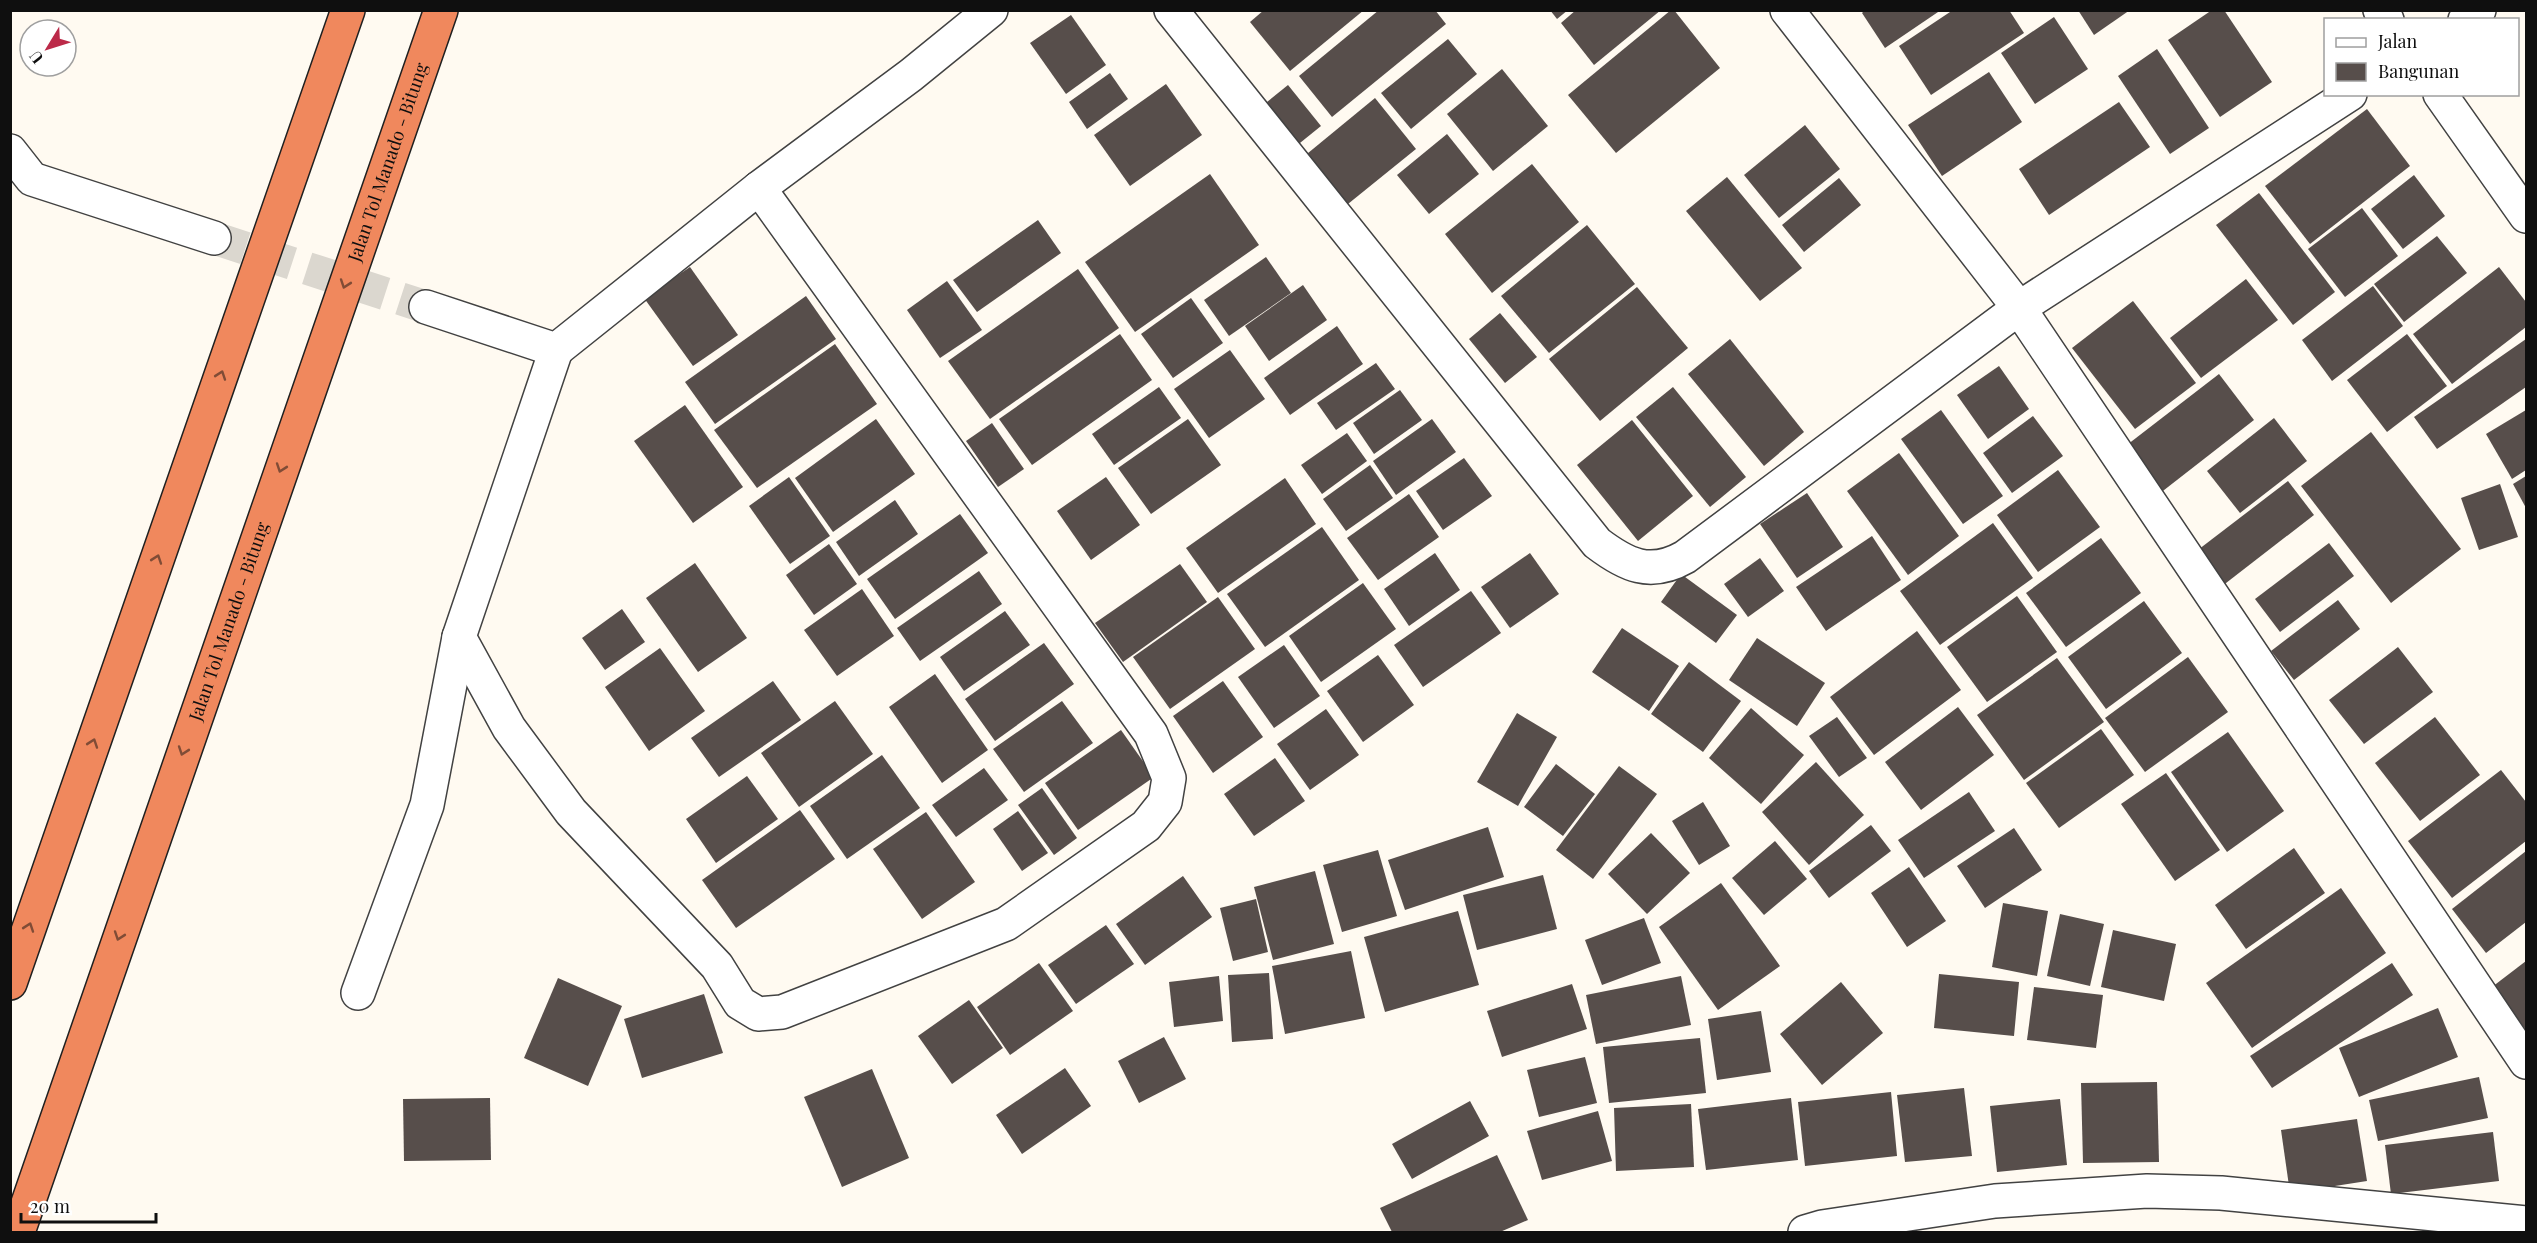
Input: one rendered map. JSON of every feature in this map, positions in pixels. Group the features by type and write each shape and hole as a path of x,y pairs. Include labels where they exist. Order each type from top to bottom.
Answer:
{"highway":[{"path":"10,983 348,10"},
{"name":"Jalan Tol Manado - Bitung","path":"18,1233 441,10"}],"street":[{"path":"358,993 427,805 459,637 556,350 759,188 911,75 991,10"},
{"path":"1171,10 1597,543 1619,560 1654,568 1671,565 1685,557 2019,308 2347,96"},
{"path":"1787,10 2019,308 2526,1062"},
{"path":"2441,96 2526,216"},
{"path":"10,151 32,179 214,238"},
{"path":"459,637 509,728 571,813 717,966 740,1003 758,1014 782,1012 1006,924 1146,826 1165,802 1169,778 1151,734 759,188"},
{"path":"426,307 556,350"},
{"path":"1805,1233 1822,1227 1995,1202 2147,1191 2221,1193 2526,1222"}],"building":[{"path":"1264,10 1364,10 1290,71 1250,22"},
{"path":"1379,10 1435,10 1446,24 1332,117 1299,76"},
{"path":"1550,10 1568,10 1557,19"},
{"path":"1576,10 1661,10 1594,65 1561,23"},
{"path":"1671,10 1674,10 1720,68 1616,153 1568,95"},
{"path":"1865,10 1941,10 1885,48 1862,13"},
{"path":"1953,10 2009,10 2024,33 1931,95 1899,46"},
{"path":"2078,10 2130,10 2094,35"},
{"path":"2212,10 2224,10 2272,82 2220,117 2168,40"},
{"path":"1071,15 1106,65 1066,94 1030,43"},
{"path":"2054,17 2088,69 2035,104 2001,53"},
{"path":"1448,39 1477,74 1411,129 1381,93"},
{"path":"2157,49 2209,128 2170,154 2118,76"},
{"path":"1502,69 1548,126 1493,171 1447,114"},
{"path":"1989,72 2022,122 1942,176 1908,125"},
{"path":"1110,73 1128,99 1087,129 1069,102"},
{"path":"1166,84 1202,135 1130,186 1094,135"},
{"path":"1288,85 1321,126 1295,147 1262,106"},
{"path":"1375,98 1416,149 1343,208 1302,158"},
{"path":"2119,102 2150,147 2049,215 2019,169"},
{"path":"2367,109 2410,166 2310,244 2265,186"},
{"path":"1805,125 1840,169 1779,218 1744,175"},
{"path":"1447,134 1479,174 1429,214 1397,175"},
{"path":"1532,164 1579,222 1492,293 1445,234"},
{"path":"1210,174 1259,245 1135,332 1085,262"},
{"path":"2414,175 2445,216 2403,249 2371,209"},
{"path":"1727,177 1802,268 1760,301 1686,211"},
{"path":"1839,178 1861,205 1804,252 1782,225"},
{"path":"2259,193 2335,292 2293,325 2216,225"},
{"path":"2362,208 2398,256 2345,297 2308,249"},
{"path":"1038,220 1061,253 977,312 953,280"},
{"path":"1587,225 1635,284 1549,353 1501,296"},
{"path":"2437,236 2467,273 2404,322 2374,284"},
{"path":"1266,257 1291,293 1229,336 1204,300"},
{"path":"690,267 738,335 693,366 644,298"},
{"path":"2499,267 2526,302 2526,327 2452,384 2413,334"},
{"path":"1078,269 1119,328 990,419 948,361"},
{"path":"2246,279 2278,320 2201,378 2170,338"},
{"path":"947,281 982,330 940,358 907,310"},
{"path":"1303,285 1327,320 1269,361 1245,326"},
{"path":"2373,286 2403,326 2332,381 2302,340"},
{"path":"1637,287 1688,348 1600,421 1549,359"},
{"path":"806,296 836,339 715,424 685,382"},
{"path":"1191,298 1223,343 1173,378 1141,334"},
{"path":"2133,301 2196,383 2135,429 2072,348"},
{"path":"1500,313 1537,357 1505,383 1469,339"},
{"path":"1337,326 1363,364 1290,415 1264,378"},
{"path":"1120,334 1152,380 1032,465 999,419"},
{"path":"2407,334 2447,386 2387,432 2347,380"},
{"path":"1730,339 1804,432 1764,466 1688,374"},
{"path":"2526,339 2526,387 2437,449 2414,417"},
{"path":"835,344 877,404 757,488 714,430"},
{"path":"1230,350 1265,399 1209,438 1174,389"},
{"path":"1376,363 1395,389 1336,430 1317,403"},
{"path":"1999,366 2029,409 1988,439 1957,395"},
{"path":"2219,374 2254,420 2159,494 2123,448"},
{"path":"1159,387 1181,418 1114,465 1092,434"},
{"path":"1673,387 1746,477 1710,507 1636,417"},
{"path":"1400,390 1422,420 1374,454 1353,423"},
{"path":"685,405 743,487 693,523 634,441"},
{"path":"1941,410 2003,496 1963,524 1901,439"},
{"path":"2526,410 2526,470 2512,479 2486,434"},
{"path":"2033,416 2063,456 2012,493 1983,453"},
{"path":"2274,418 2307,461 2240,513 2207,471"},
{"path":"876,419 915,474 833,532 795,478"},
{"path":"1188,419 1221,465 1151,514 1118,468"},
{"path":"1432,419 1456,452 1396,495 1373,461"},
{"path":"1632,420 1693,496 1638,541 1577,465"},
{"path":"992,423 1024,469 998,487 966,441"},
{"path":"2371,432 2461,549 2391,603 2301,486"},
{"path":"1347,433 1367,461 1322,494 1301,465"},
{"path":"1899,453 1959,536 1908,575 1847,491"},
{"path":"1464,458 1492,496 1443,530 1416,491"},
{"path":"1370,465 1393,498 1346,531 1323,499"},
{"path":"2058,470 2100,527 2038,572 1997,515"},
{"path":"2526,476 2526,508 2513,484"},
{"path":"789,477 830,536 790,564 749,506"},
{"path":"1106,477 1140,525 1091,560 1057,511"},
{"path":"1285,478 1316,524 1218,593 1186,548"},
{"path":"2288,481 2314,515 2217,590 2190,556"},
{"path":"2500,484 2518,537 2479,550 2461,498"},
{"path":"1807,493 1843,547 1797,578 1760,524"},
{"path":"1409,494 1439,537 1378,580 1347,538"},
{"path":"895,500 918,534 859,576 836,542"},
{"path":"960,514 988,553 895,619 867,579"},
{"path":"1993,523 2033,578 1940,645 1900,591"},
{"path":"1322,527 1359,580 1265,647 1227,594"},
{"path":"1872,536 1901,580 1826,631 1796,587"},
{"path":"2101,538 2141,593 2066,647 2026,593"},
{"path":"2329,543 2354,576 2280,632 2255,599"},
{"path":"829,544 857,584 814,615 786,575"},
{"path":"1435,553 1460,590 1409,626 1384,589"},
{"path":"1530,553 1559,594 1510,628 1481,587"},
{"path":"1760,558 1784,591 1748,617 1724,584"},
{"path":"695,563 747,638 698,672 646,598"},
{"path":"1180,564 1207,602 1123,662 1095,623"},
{"path":"979,571 1002,604 920,661 897,628"},
{"path":"1681,574 1737,615 1716,643 1661,602"},
{"path":"1363,583 1396,629 1321,682 1289,636"},
{"path":"862,589 894,636 837,676 804,630"},
{"path":"1471,591 1501,633 1423,687 1394,645"},
{"path":"2017,596 2057,652 1987,702 1947,647"},
{"path":"1218,597 1255,649 1170,709 1133,657"},
{"path":"2338,600 2360,629 2294,680 2271,651"},
{"path":"2144,601 2182,653 2106,709 2068,657"},
{"path":"622,609 645,642 605,670 582,638"},
{"path":"1005,611 1030,645 964,691 940,657"},
{"path":"1622,628 1679,666 1649,711 1592,672"},
{"path":"1917,631 1961,690 1874,755 1830,697"},
{"path":"1757,638 1825,683 1797,726 1729,680"},
{"path":"1044,643 1074,684 995,741 965,699"},
{"path":"1284,645 1320,696 1274,728 1238,677"},
{"path":"2398,647 2433,692 2364,744 2329,700"},
{"path":"660,648 705,711 649,751 605,687"},
{"path":"1378,655 1414,705 1363,742 1327,691"},
{"path":"2188,657 2228,712 2145,772 2105,718"},
{"path":"2057,658 2104,722 2024,780 1977,715"},
{"path":"1689,662 1741,701 1703,752 1651,714"},
{"path":"935,674 988,750 942,783 889,707"},
{"path":"773,681 801,720 719,777 691,738"},
{"path":"1223,681 1263,737 1213,773 1173,716"},
{"path":"835,701 873,754 799,807 761,753"},
{"path":"1062,701 1093,743 1024,792 993,749"},
{"path":"1958,707 1994,755 1921,810 1885,762"},
{"path":"1751,708 1804,755 1761,804 1709,758"},
{"path":"1326,709 1359,755 1310,790 1277,744"},
{"path":"1517,713 1557,737 1518,806 1477,782"},
{"path":"1837,717 1867,758 1839,777 1809,736"},
{"path":"2435,717 2480,775 2420,821 2375,763"},
{"path":"2101,729 2134,775 2059,828 2026,783"},
{"path":"1121,730 1154,777 1078,830 1045,783"},
{"path":"2228,732 2284,811 2227,852 2171,772"},
{"path":"882,755 920,808 847,859 810,806"},
{"path":"1275,758 1305,801 1254,836 1224,794"},
{"path":"1816,762 1864,815 1809,865 1762,812"},
{"path":"1556,764 1595,794 1563,836 1524,807"},
{"path":"1619,766 1657,794 1593,879 1556,850"},
{"path":"984,768 1008,800 956,837 932,805"},
{"path":"2501,770 2526,802 2526,841 2452,898 2408,841"},
{"path":"2166,773 2220,850 2175,881 2121,804"},
{"path":"747,776 778,819 716,863 686,819"},
{"path":"1042,788 1077,838 1054,855 1018,805"},
{"path":"1969,792 1995,831 1924,878 1898,840"},
{"path":"1703,802 1730,846 1699,865 1672,821"},
{"path":"800,810 835,859 736,928 702,880"},
{"path":"1018,811 1048,853 1022,871 993,829"},
{"path":"926,812 975,882 922,919 873,849"},
{"path":"1871,825 1891,851 1829,898 1809,871"},
{"path":"1488,827 1504,877 1405,910 1388,860"},
{"path":"2014,828 2042,870 1985,908 1957,866"},
{"path":"1651,833 1690,873 1647,914 1608,874"},
{"path":"1775,841 1807,879 1764,915 1732,878"},
{"path":"2294,848 2325,893 2246,949 2215,905"},
{"path":"1378,850 1397,916 1342,932 1323,865"},
{"path":"2526,851 2526,922 2486,953 2452,909"},
{"path":"1909,867 1946,921 1907,947 1871,893"},
{"path":"1315,871 1334,944 1273,960 1254,887"},
{"path":"1543,875 1557,929 1477,950 1463,895"},
{"path":"1183,876 1212,917 1145,965 1116,924"},
{"path":"1721,883 1780,966 1718,1010 1659,927"},
{"path":"2341,888 2386,953 2252,1048 2206,983"},
{"path":"1256,899 1268,952 1233,961 1220,908"},
{"path":"2003,903 2048,911 2037,976 1992,967"},
{"path":"1458,911 1479,985 1385,1012 1364,937"},
{"path":"2060,914 2104,924 2090,986 2047,976"},
{"path":"1644,918 1661,963 1602,985 1585,940"},
{"path":"1106,925 1134,964 1076,1004 1048,965"},
{"path":"2113,930 2176,944 2164,1001 2101,987"},
{"path":"1351,951 1365,1018 1285,1034 1272,966"},
{"path":"2526,961 2526,1030 2492,987"},
{"path":"1039,963 1073,1011 1010,1055 977,1007"},
{"path":"2392,963 2413,995 2272,1088 2250,1056"},
{"path":"1269,973 1273,1039 1232,1042 1228,975"},
{"path":"1939,974 2019,982 2014,1036 1934,1028"},
{"path":"1219,976 1223,1021 1174,1027 1169,982"},
{"path":"1681,976 1691,1025 1596,1044 1586,995"},
{"path":"558,978 622,1006 588,1086 524,1058"},
{"path":"1841,982 1883,1033 1822,1085 1780,1034"},
{"path":"1572,984 1587,1029 1502,1057 1487,1011"},
{"path":"2034,987 2103,995 2096,1048 2027,1040"},
{"path":"704,994 723,1053 642,1078 624,1019"},
{"path":"969,1000 1003,1048 952,1084 918,1036"},
{"path":"2438,1008 2458,1057 2359,1097 2339,1048"},
{"path":"1761,1011 1771,1072 1717,1080 1708,1019"},
{"path":"1164,1037 1186,1079 1139,1103 1118,1061"},
{"path":"1700,1038 1706,1093 1609,1103 1603,1047"},
{"path":"1585,1057 1597,1103 1539,1117 1527,1070"},
{"path":"1065,1068 1091,1106 1022,1154 996,1115"},
{"path":"872,1069 909,1158 842,1187 804,1097"},
{"path":"2479,1077 2488,1118 2378,1141 2369,1100"},
{"path":"2157,1082 2159,1162 2083,1163 2081,1083"},
{"path":"1964,1088 1972,1156 1905,1162 1897,1095"},
{"path":"1891,1092 1897,1156 1805,1166 1798,1102"},
{"path":"490,1098 491,1160 404,1161 403,1099"},
{"path":"1791,1098 1798,1160 1706,1170 1698,1109"},
{"path":"2060,1099 2067,1165 1997,1172 1990,1106"},
{"path":"1470,1101 1489,1136 1412,1179 1392,1144"},
{"path":"1691,1104 1694,1167 1616,1171 1614,1108"},
{"path":"1598,1111 1612,1161 1542,1180 1527,1131"},
{"path":"2357,1119 2367,1181 2290,1193 2281,1130"},
{"path":"2493,1132 2499,1181 2391,1194 2385,1145"},
{"path":"1497,1155 1528,1220 1500,1232 1392,1232 1380,1208"}],"tunnel":[{"path":"214,238 426,307"}]}
